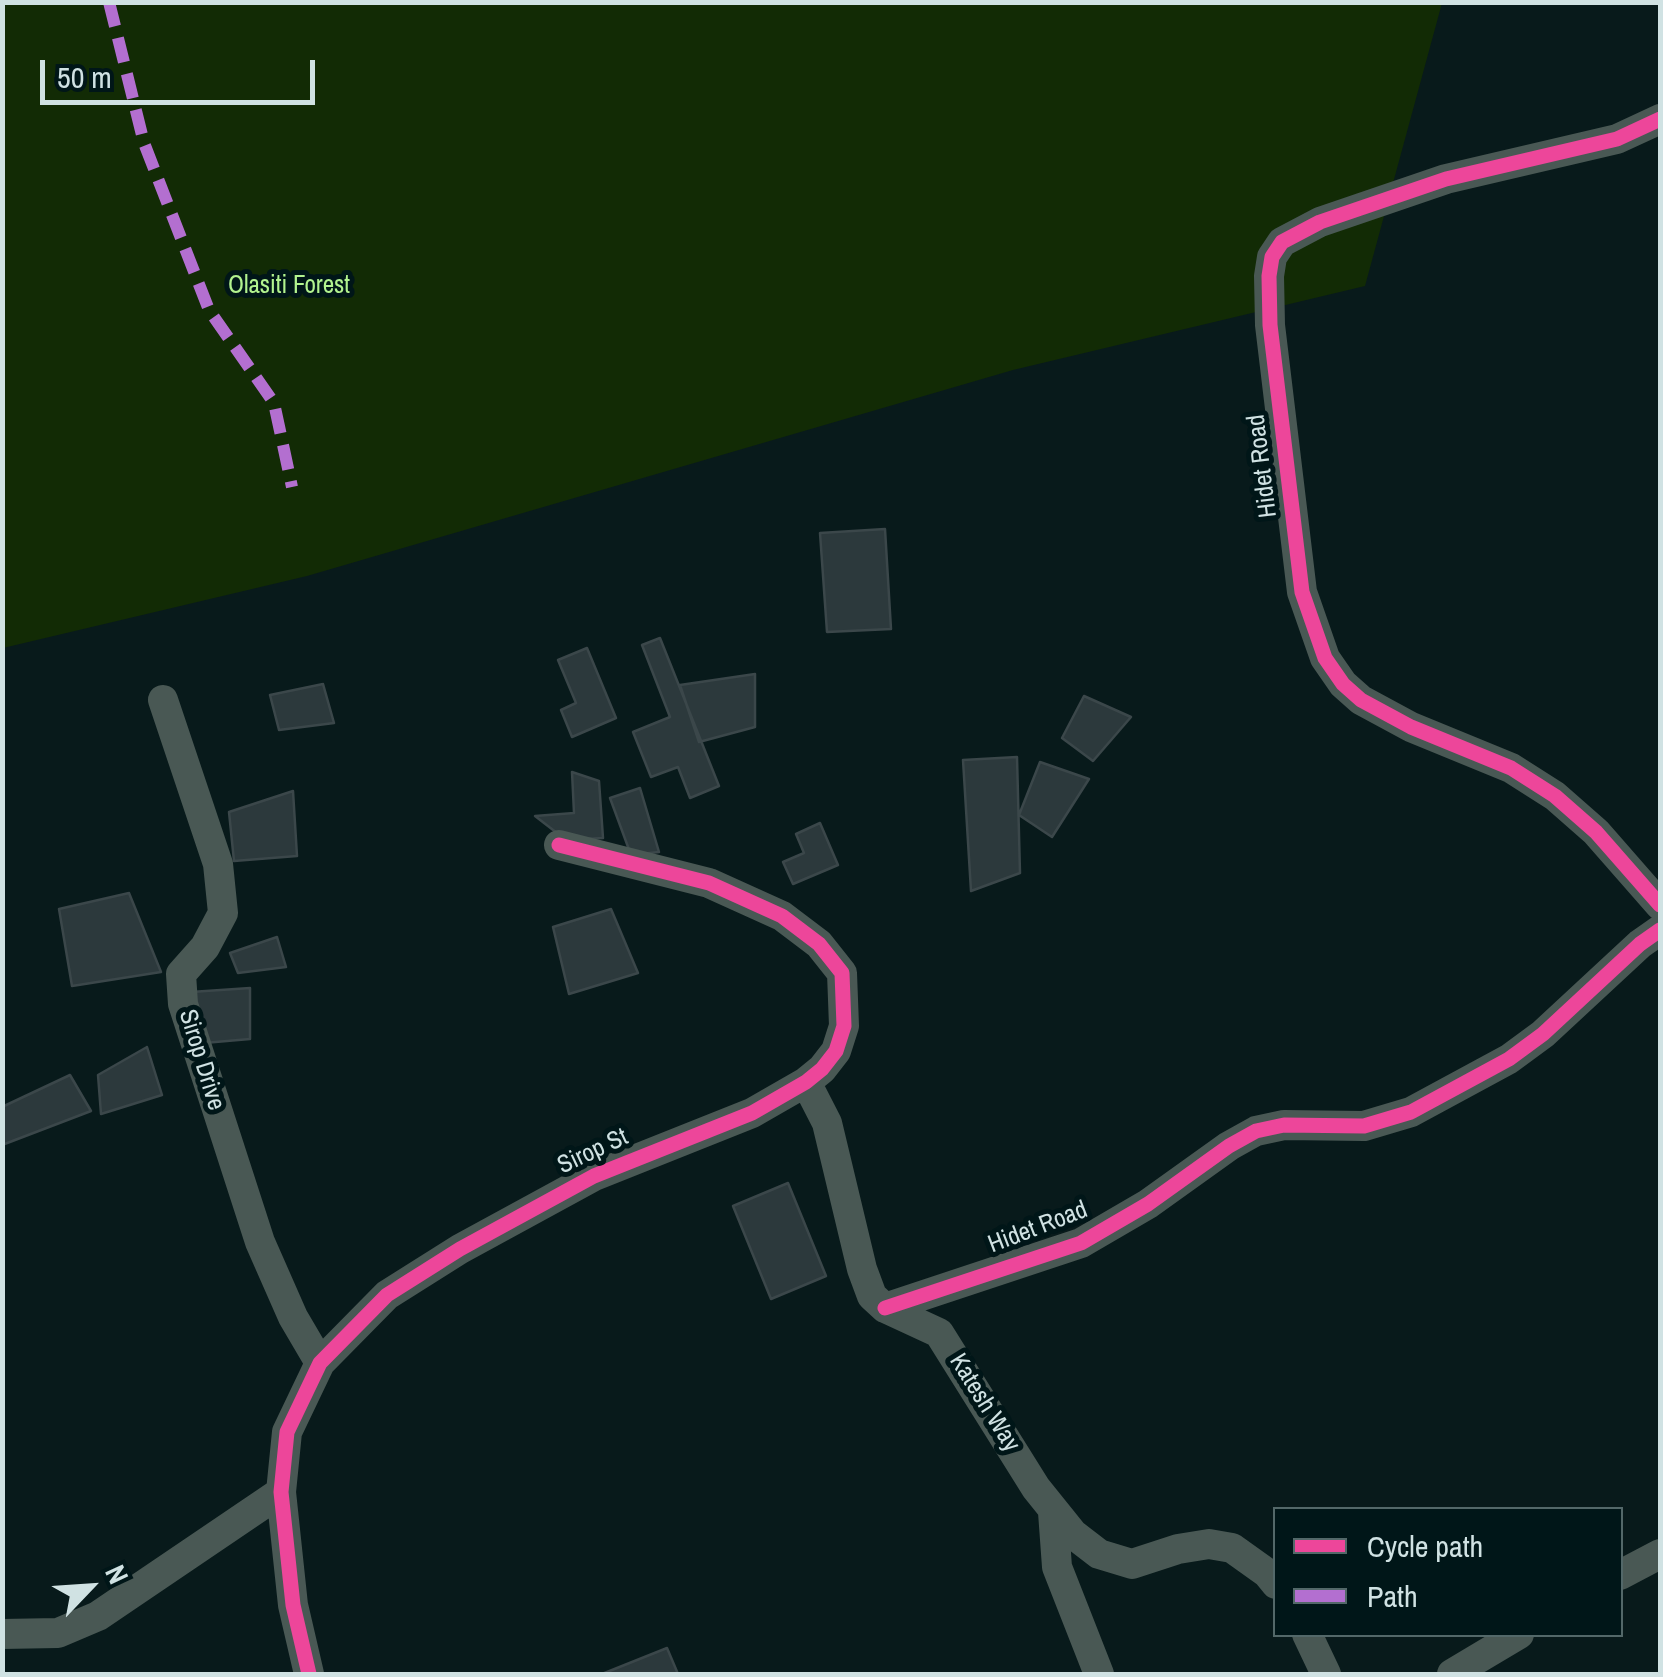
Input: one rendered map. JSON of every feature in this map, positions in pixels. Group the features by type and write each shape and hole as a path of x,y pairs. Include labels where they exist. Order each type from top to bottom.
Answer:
{"street":[{"name":"Hidet Road","path":"1660,119 1617,139 1446,180 1320,222 1282,242 1272,257 1268,276 1270,326 1302,592 1325,658 1342,684 1361,700 1410,727 1511,768 1556,796 1608,844 1660,906"},
{"name":"Sirop Drive","path":"164,700 218,864 223,913 205,946 180,974 182,1004 260,1242 292,1317 320,1363"},
{"name":"Sirop St","path":"310,1674 293,1606 281,1492 287,1432 320,1363 387,1295 460,1249 594,1176 752,1113 806,1082 836,1051 844,1026 842,974 819,944 782,916 710,883 559,845"},
{"name":"Hidet Road","path":"886,1308 1081,1243 1148,1204 1256,1131 1284,1125 1364,1126 1411,1112 1510,1059 1660,930"},
{"path":"806,1082 827,1122 862,1269 872,1296 886,1308"},
{"name":"Katesh Way","path":"886,1308 939,1333 1053,1512 1088,1547 1118,1562 1132,1564 1209,1544 1232,1548 1273,1580"},
{"path":"2,1634 58,1633 98,1616 281,1492"},
{"path":"1053,1512 1057,1567 1099,1674"},
{"path":"1623,1574 1660,1554"},
{"path":"1308,1637 1326,1674"},
{"path":"1452,1674 1515,1637"}],"green space":[{"name":"Olasiti Forest","path":"2,3 1442,3 1365,286 1013,370 307,576 3,648"}],"building":[{"path":"885,529 891,629 827,632 820,533"},
{"path":"660,638 719,786 690,798 678,767 651,777 633,732 670,717 642,645"},
{"path":"587,648 616,718 572,737 561,710 576,703 558,660"},
{"path":"755,674 755,727 699,742 680,685"},
{"path":"323,684 334,723 279,730 270,695"},
{"path":"1084,696 1131,717 1093,761 1062,738"},
{"path":"1017,757 1020,873 971,891 963,760"},
{"path":"1040,762 1089,779 1052,837 1019,815"},
{"path":"572,772 599,781 603,838 566,840 535,816 574,813"},
{"path":"640,788 659,852 631,855 610,798"},
{"path":"293,791 297,856 234,861 229,812"},
{"path":"820,823 838,865 793,884 783,862 804,853 796,834"},
{"path":"129,893 161,972 72,986 59,909"},
{"path":"611,909 638,973 569,994 553,927"},
{"path":"277,937 286,967 238,973 230,953"},
{"path":"250,988 250,1039 204,1043 191,992"},
{"path":"147,1047 162,1095 101,1114 98,1075"},
{"path":"70,1075 91,1111 2,1145 2,1107"},
{"path":"788,1183 826,1276 771,1299 733,1206"},
{"path":"667,1648 678,1674 602,1674"}],"marked path":[{"path":"109,2 144,143 209,310 274,403 292,487"}],"cycle path":[{"path":"1660,119 1617,139 1446,179 1320,222 1282,242 1272,257 1269,276 1270,325 1302,592 1325,658 1343,684 1361,700 1411,727 1511,768 1555,796 1596,832 1660,905"},
{"path":"309,1674 293,1605 281,1492 287,1432 320,1363 387,1295 460,1249 594,1176 752,1113 806,1082 836,1051 844,1026 842,973 819,944 782,916 709,883 559,845"},
{"path":"885,1308 1081,1243 1148,1204 1256,1131 1284,1125 1364,1126 1411,1112 1509,1059 1543,1034 1660,930"}]}
